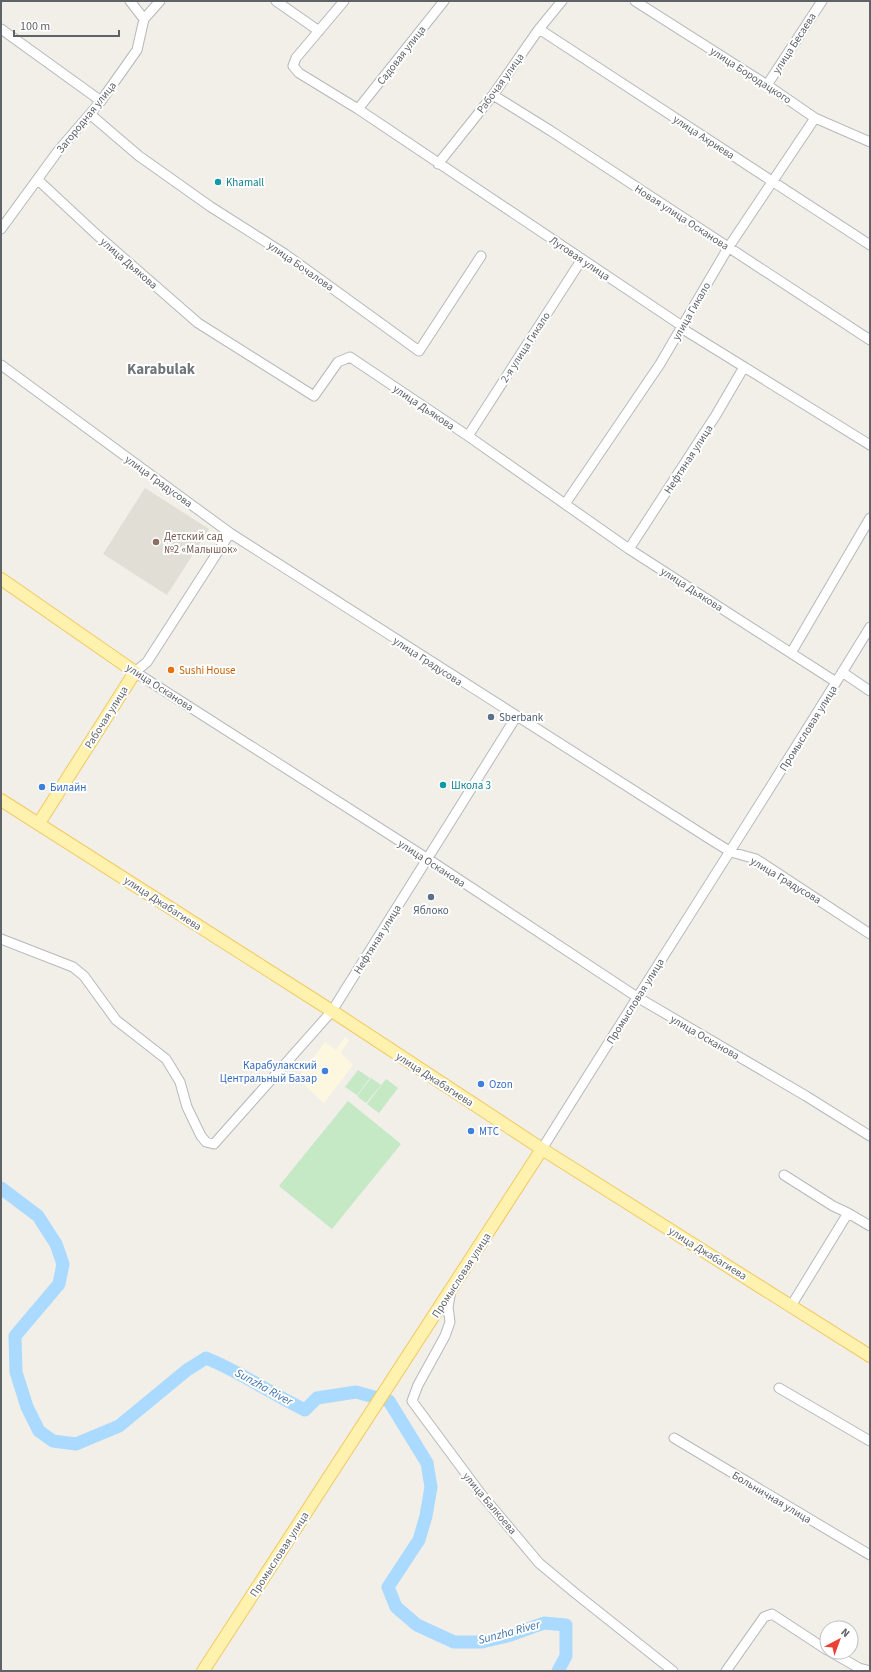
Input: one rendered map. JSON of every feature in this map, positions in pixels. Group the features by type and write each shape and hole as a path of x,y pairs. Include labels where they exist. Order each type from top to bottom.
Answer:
{"main road":[{"name":"улица Осканова","path":"1,579 135,672"},
{"name":"Рабочая улица","path":"39,823 135,672"},
{"name":"улица Джабагиева","path":"1,800 332,1011 542,1149 870,1356"},
{"name":"Промысловая улица","path":"203,1671 452,1290 542,1149"}],"street":[{"path":"130,1 144,19"},
{"name":"Загородная улица","path":"1,229 58,151 101,101 137,50 144,19 160,1"},
{"path":"276,1 319,31 344,1"},
{"name":"Садовая улица","path":"358,109 444,1"},
{"name":"Рабочая улица","path":"438,164 493,95 539,29 562,1"},
{"name":"улица Бородацкого","path":"635,1 767,85 815,118 870,142"},
{"name":"улица Бесаева","path":"767,85 822,1"},
{"path":"1,29 101,101"},
{"name":"улица Ахриева","path":"539,29 870,245"},
{"name":"Луговая улица","path":"319,31 296,58 293,66 299,73 358,109 686,330 870,445"},
{"name":"Новая улица Осканова","path":"493,95 551,131 870,340"},
{"name":"улица Бочалова","path":"91,114 139,156 211,207 285,254 419,351 481,256"},
{"name":"улица Гикало","path":"565,504 660,364 728,248 815,118"},
{"name":"улица Дьякова","path":"38,180 96,234 198,323 314,396 338,362 350,357 468,436 629,549 836,682"},
{"name":"2-я улица Гикало","path":"468,436 582,259"},
{"name":"улица Градусова","path":"1,365 230,533 516,717 731,852 756,860 870,934"},
{"name":"Нефтяная улица","path":"629,549 716,415 744,367"},
{"path":"791,653 870,518"},
{"name":"Рабочая улица","path":"135,672 147,662 230,533"},
{"name":"Промысловая улица","path":"542,1149 637,997 731,852 870,627"},
{"name":"улица Осканова","path":"135,672 428,860 637,997 806,1096 870,1136"},
{"path":"842,672 870,691"},
{"name":"Нефтяная улица","path":"1,939 73,967 84,976 116,1020 166,1059 180,1082 187,1107 201,1136 206,1142 214,1144 332,1011 428,860 516,717"},
{"path":"784,1175 833,1206 870,1226"},
{"path":"791,1306 848,1213"},
{"name":"улица Балкоева","path":"452,1290 448,1307 450,1322 445,1336 418,1385 412,1401 480,1494 539,1563 673,1671"},
{"path":"779,1388 870,1441"},
{"name":"Больничная улица","path":"674,1438 870,1555"},
{"path":"726,1671 764,1617 772,1614 819,1645"},
{"path":"845,1660 859,1668 870,1671"}],"shaded area":[{"name":"Детский сад №2 «Малышок»","path":"145,488 209,529 167,595 103,554"},
{"name":"Карабулакский Центральный Базар","path":"345,1037 349,1040 341,1053 353,1065 324,1103 297,1078 325,1042 336,1050"}],"green space":[{"path":"358,1070 370,1078 357,1095 345,1087"},
{"path":"371,1078 381,1085 366,1103 357,1096"},
{"path":"386,1079 398,1088 379,1113 367,1104"},
{"path":"348,1101 401,1144 332,1229 279,1186"}],"waterway":[{"name":"Sunzha River","path":"1,1188 38,1216 56,1244 63,1264 59,1284 15,1336 16,1372 27,1407 39,1431 53,1441 76,1444 119,1426 187,1370 206,1358 305,1410 317,1398 356,1392 389,1401 427,1463 431,1487 426,1516 419,1540 388,1587 396,1607 417,1625 454,1642 482,1642 511,1635 544,1623 566,1625 566,1656 558,1671"}],"place":[{"name":"Khamall","path":"218,182"},
{"name":"Детский сад №2 «Малышок»","path":"156,542"},
{"name":"Sushi House","path":"171,670"},
{"name":"Sberbank","path":"491,717"},
{"name":"Школа 3","path":"443,785"},
{"name":"Билайн","path":"42,787"},
{"name":"Яблоко","path":"431,897"},
{"name":"Карабулакский Центральный Базар","path":"325,1071"},
{"name":"Ozon","path":"481,1084"},
{"name":"МТС","path":"471,1131"}],"district":[{"name":"Karabulak","path":"161,369"}]}
